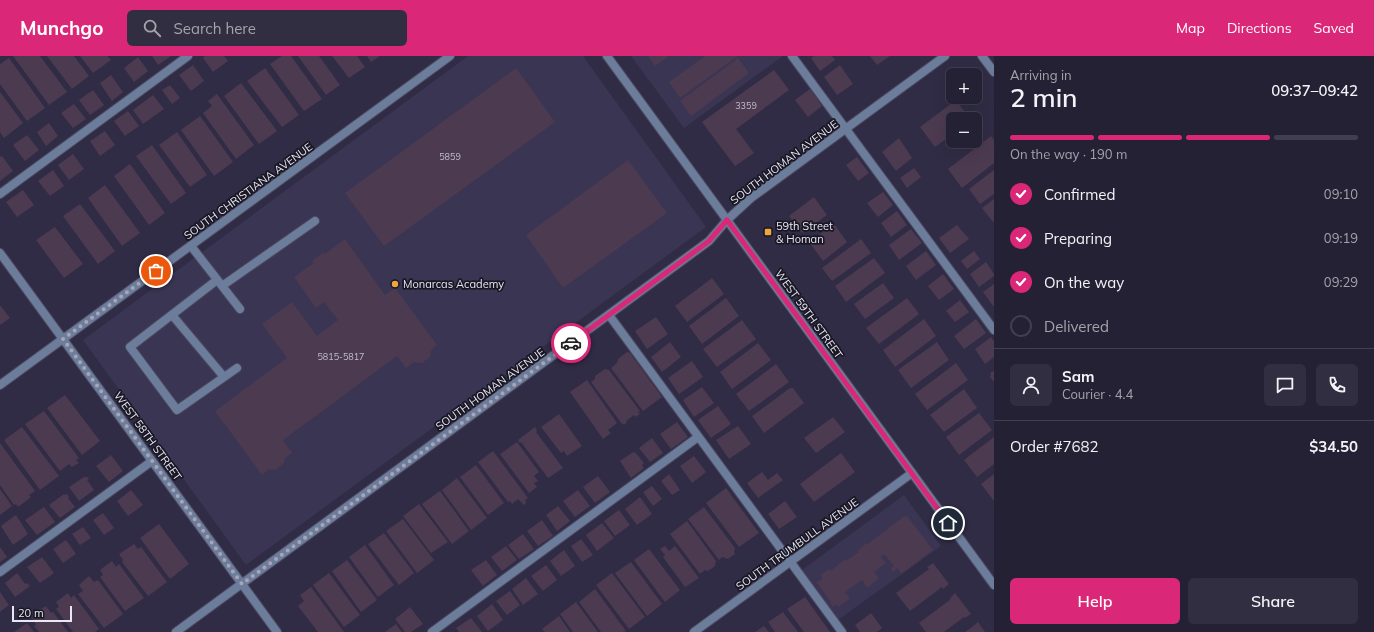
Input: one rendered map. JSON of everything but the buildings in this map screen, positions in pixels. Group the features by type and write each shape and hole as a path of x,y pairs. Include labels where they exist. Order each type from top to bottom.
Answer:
{"street":[{"path":"0,194 188,56"},
{"name":"SOUTH CHRISTIANA AVENUE","path":"0,385 191,246 440,59 450,56"},
{"name":"WEST 59TH STREET","path":"607,56 994,585"},
{"path":"792,56 994,330"},
{"name":"SOUTH HOMAN AVENUE","path":"176,632 709,241 727,220 751,198 945,56"},
{"path":"982,56 994,72"},
{"path":"237,368 177,410 130,347 172,315 315,221"},
{"path":"191,246 240,309"},
{"name":"WEST 58TH STREET","path":"0,254 277,632"},
{"path":"172,315 224,377"},
{"path":"609,315 842,632"},
{"path":"432,632 698,437"},
{"path":"0,572 152,461"},
{"name":"SOUTH TRUMBULL AVENUE","path":"694,632 912,473"}],"shaded area":[{"name":"Monarcas Academy","path":"468,56 583,56 706,227 246,565 83,340"},
{"path":"631,56 783,56 684,128"},
{"path":"904,495 941,546 835,622 798,573"}],"way so far":[{"path":"156,271 63,339 242,584 571,343"}],"place":[{"name":"59th Street & Homan","path":"768,232"},
{"name":"Monarcas Academy","path":"395,284"}],"route":[{"path":"571,343 709,241 727,220 948,523"}]}
